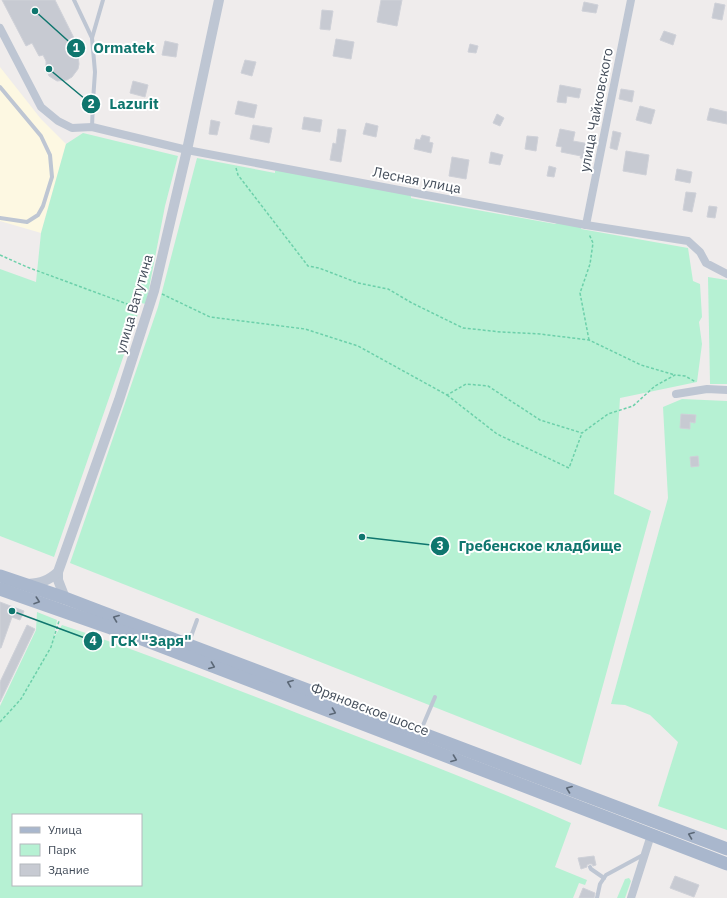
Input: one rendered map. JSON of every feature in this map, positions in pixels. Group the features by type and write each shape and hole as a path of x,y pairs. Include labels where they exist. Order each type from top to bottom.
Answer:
{"main road":[{"name":"Фряновское шоссе","path":"0,576 64,598 727,849"},
{"name":"Фряновское шоссе","path":"0,589 134,636 727,864"}],"street":[{"name":"улица Ватутина","path":"58,572 119,400 154,291 187,150 218,0"},
{"name":"улица Чайковского","path":"586,225 631,0"},
{"name":"Лесная улица","path":"0,28 41,107 58,121 72,128 92,127 187,150 586,225 688,241 700,252 706,264 727,274"},
{"path":"676,394 707,389 727,390"},
{"path":"24,584 40,583 51,578 58,572"},
{"path":"58,572 58,580 64,598"},
{"path":"631,898 651,835"}],"lane":[{"path":"74,0 92,38 95,72 92,127"},
{"path":"92,38 103,0"},
{"path":"0,87 41,136 50,155 52,177 38,215 26,222 0,218"},
{"path":"188,645 197,620"},
{"path":"420,732 435,697"},
{"path":"596,898 604,878 609,873 646,853"},
{"path":"590,866 591,869 604,878"}],"path":[{"path":"233,158 238,175 308,266 319,268 358,283 388,289 412,303 463,328 540,334 589,340 641,365 675,375 686,376 707,389"},
{"path":"586,225 593,243 590,264 580,293 589,340"},
{"path":"0,255 147,312"},
{"path":"154,291 210,317 305,329 358,346 447,395 497,434 569,468 582,433 608,414 634,406 655,386 675,375"},
{"path":"447,395 466,384 488,386 540,420 582,433"},
{"path":"0,722 21,699 48,654 60,618"}],"shaded area":[{"path":"0,67 41,119 66,144 41,233 0,221"}],"green space":[{"path":"83,133 178,156 165,206 146,304 141,303 54,557 0,536 0,269 36,282 41,233 66,144"},
{"path":"197,158 275,173 275,171 280,170 411,195 411,198 555,224 559,222 582,226 581,229 688,248 693,281 700,284 702,317 699,322 702,344 697,382 620,398 614,494 651,511 581,765 70,563 158,307"},
{"path":"708,277 727,280 727,384 710,384"},
{"path":"682,399 727,401 727,830 658,806 678,742 650,715 625,705 611,704 668,498 663,407"},
{"path":"37,612 57,620 54,637 62,625 122,646 437,768 571,823 555,867 587,880 585,885 579,883 573,898 0,898 0,706 36,630"},
{"path":"629,878 631,881 625,898 617,898 625,879"}],"building":[{"path":"2,0 55,0 78,46 74,50 78,56 79,64 78,69 72,77 67,80 57,81 49,76 46,68 46,61 43,55 39,56 32,43 26,46"},
{"path":"381,0 402,0 397,26 377,22"},
{"path":"584,2 598,5 596,13 582,11"},
{"path":"715,3 725,5 722,20 712,18"},
{"path":"322,10 333,11 330,30 320,29"},
{"path":"664,31 676,35 673,45 660,40"},
{"path":"336,39 354,42 351,59 333,56"},
{"path":"165,41 178,44 176,57 162,55"},
{"path":"470,44 478,46 476,53 468,52"},
{"path":"245,60 256,62 252,76 241,73"},
{"path":"133,81 148,85 145,97 130,93"},
{"path":"560,85 581,89 579,98 567,96 566,103 557,102"},
{"path":"621,89 634,91 632,102 619,99"},
{"path":"238,101 257,105 254,118 235,114"},
{"path":"640,106 655,110 651,124 636,120"},
{"path":"710,108 727,112 727,124 707,120"},
{"path":"497,114 504,118 500,126 493,123"},
{"path":"304,117 322,120 320,132 302,129"},
{"path":"211,120 220,122 217,135 209,134"},
{"path":"366,123 378,126 376,137 363,134"},
{"path":"253,125 272,128 269,143 250,139"},
{"path":"338,129 346,130 341,162 330,160 333,143 336,144"},
{"path":"560,129 575,132 573,141 590,144 587,159 580,158 581,156 561,152 562,147 556,146"},
{"path":"613,131 621,133 617,150 610,148"},
{"path":"422,135 430,137 429,142 433,143 431,153 414,149 416,139 420,140"},
{"path":"527,136 538,137 536,151 525,149"},
{"path":"626,151 649,155 646,175 623,171"},
{"path":"491,152 503,155 500,165 489,163"},
{"path":"452,157 469,160 466,179 449,176"},
{"path":"549,166 556,168 554,177 547,176"},
{"path":"677,169 692,172 690,183 675,180"},
{"path":"686,192 696,193 692,212 683,210"},
{"path":"709,206 717,207 715,218 707,217"},
{"path":"681,414 696,415 695,423 690,422 690,429 680,428"},
{"path":"698,456 699,466 691,467 690,457"},
{"path":"0,602 24,611 20,620 12,617 1,648 0,648"},
{"path":"27,625 35,629 0,702 0,682"},
{"path":"594,856 596,865 593,866 592,864 589,864 587,867 581,869 578,858"},
{"path":"675,876 699,885 694,897 670,888"},
{"path":"583,888 595,893 594,898 579,898"}],"place":[{"name":"Ormatek","path":"35,11"},
{"name":"Lazurit","path":"49,69"},
{"name":"Гребенское кладбище","path":"362,537"},
{"name":"ГСК \"Заря\"","path":"12,611"}]}
